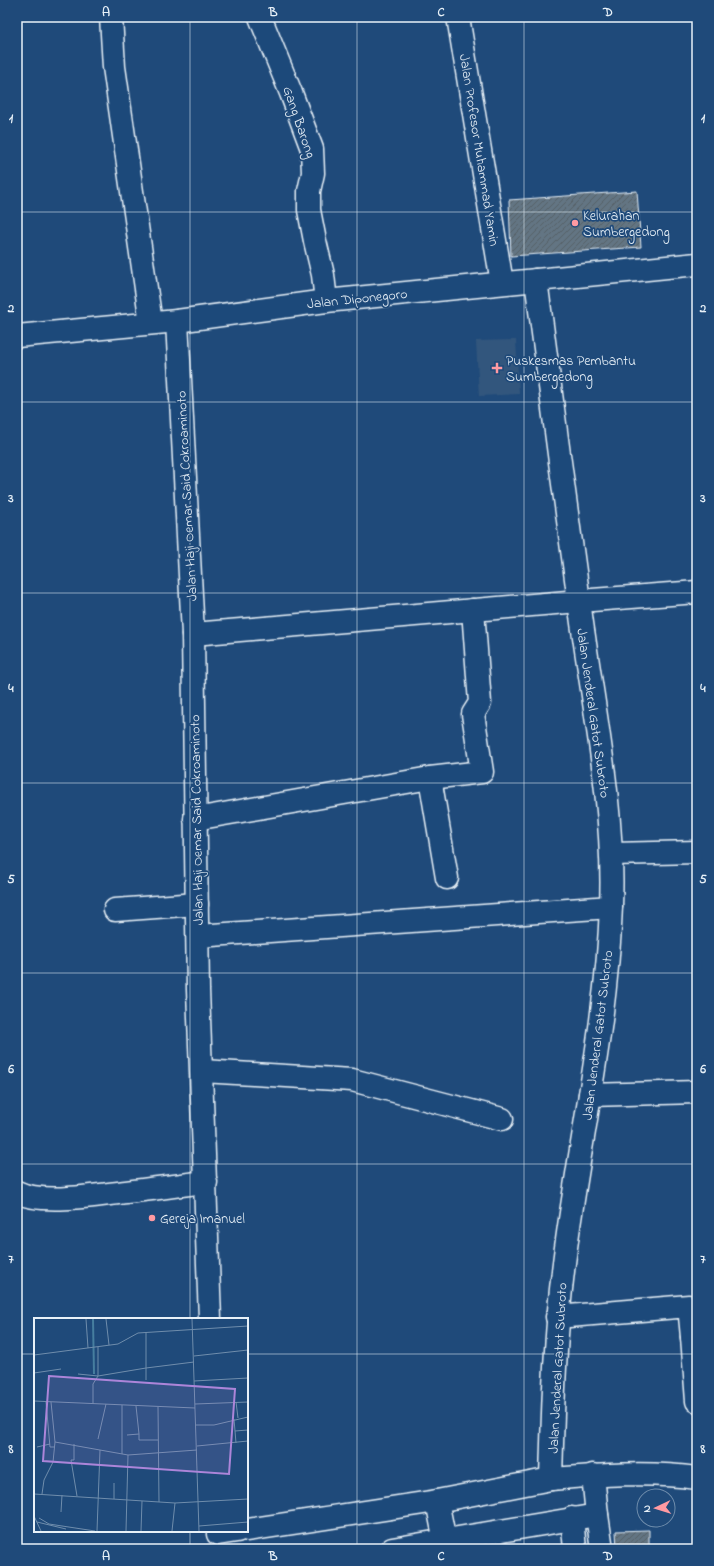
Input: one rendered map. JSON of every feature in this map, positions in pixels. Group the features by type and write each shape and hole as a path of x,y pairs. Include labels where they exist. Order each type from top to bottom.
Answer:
{"street":[{"path":"111,17 114,67 151,323"},
{"name":"Gang Barong","path":"260,17 312,150 313,173 309,191 309,210 314,241 323,275 326,301"},
{"name":"Jalan Profesor Muhammad Yamin","path":"458,17 502,283"},
{"name":"Jalan Diponegoro","path":"17,336 177,321 326,301 697,264"},
{"name":"Jalan Jenderal Gatot Subroto","path":"536,280 579,601 601,751 612,854 611,907 605,993 565,1252 557,1317 552,1479"},
{"name":"Jalan Haji Oemar Said Cokroaminoto","path":"177,321 193,634 198,990 210,1318"},
{"path":"193,634 697,592"},
{"path":"195,819 430,778 482,772 473,714 480,703 473,610"},
{"path":"430,778 447,878"},
{"path":"612,854 697,852"},
{"path":"115,910 197,904"},
{"path":"198,936 611,907"},
{"path":"202,1071 352,1080 502,1119"},
{"path":"590,1095 697,1092"},
{"path":"17,1192 22,1195 67,1199 206,1182"},
{"path":"557,1317 689,1306 695,1337 697,1401"},
{"path":"248,1530 437,1503 552,1479 620,1474 683,1476 697,1478"},
{"path":"575,1549 587,1515 593,1477"},
{"path":"437,1503 445,1540"},
{"path":"392,1549 587,1515"},
{"path":"587,1515 602,1549"}],"shaded area":[{"name":"Puskesmas Pembantu Sumbergedong","path":"516,340 519,394 479,396 476,341"}],"building":[{"name":"Kelurahan Sumbergedong","path":"637,191 641,247 511,256 509,200"},
{"path":"649,1530 649,1549 617,1549 616,1531"}],"place":[{"name":"Kelurahan Sumbergedong","path":"575,223"},
{"name":"Puskesmas Pembantu Sumbergedong","path":"497,368"},
{"name":"Gereja Imanuel","path":"152,1218"}]}
